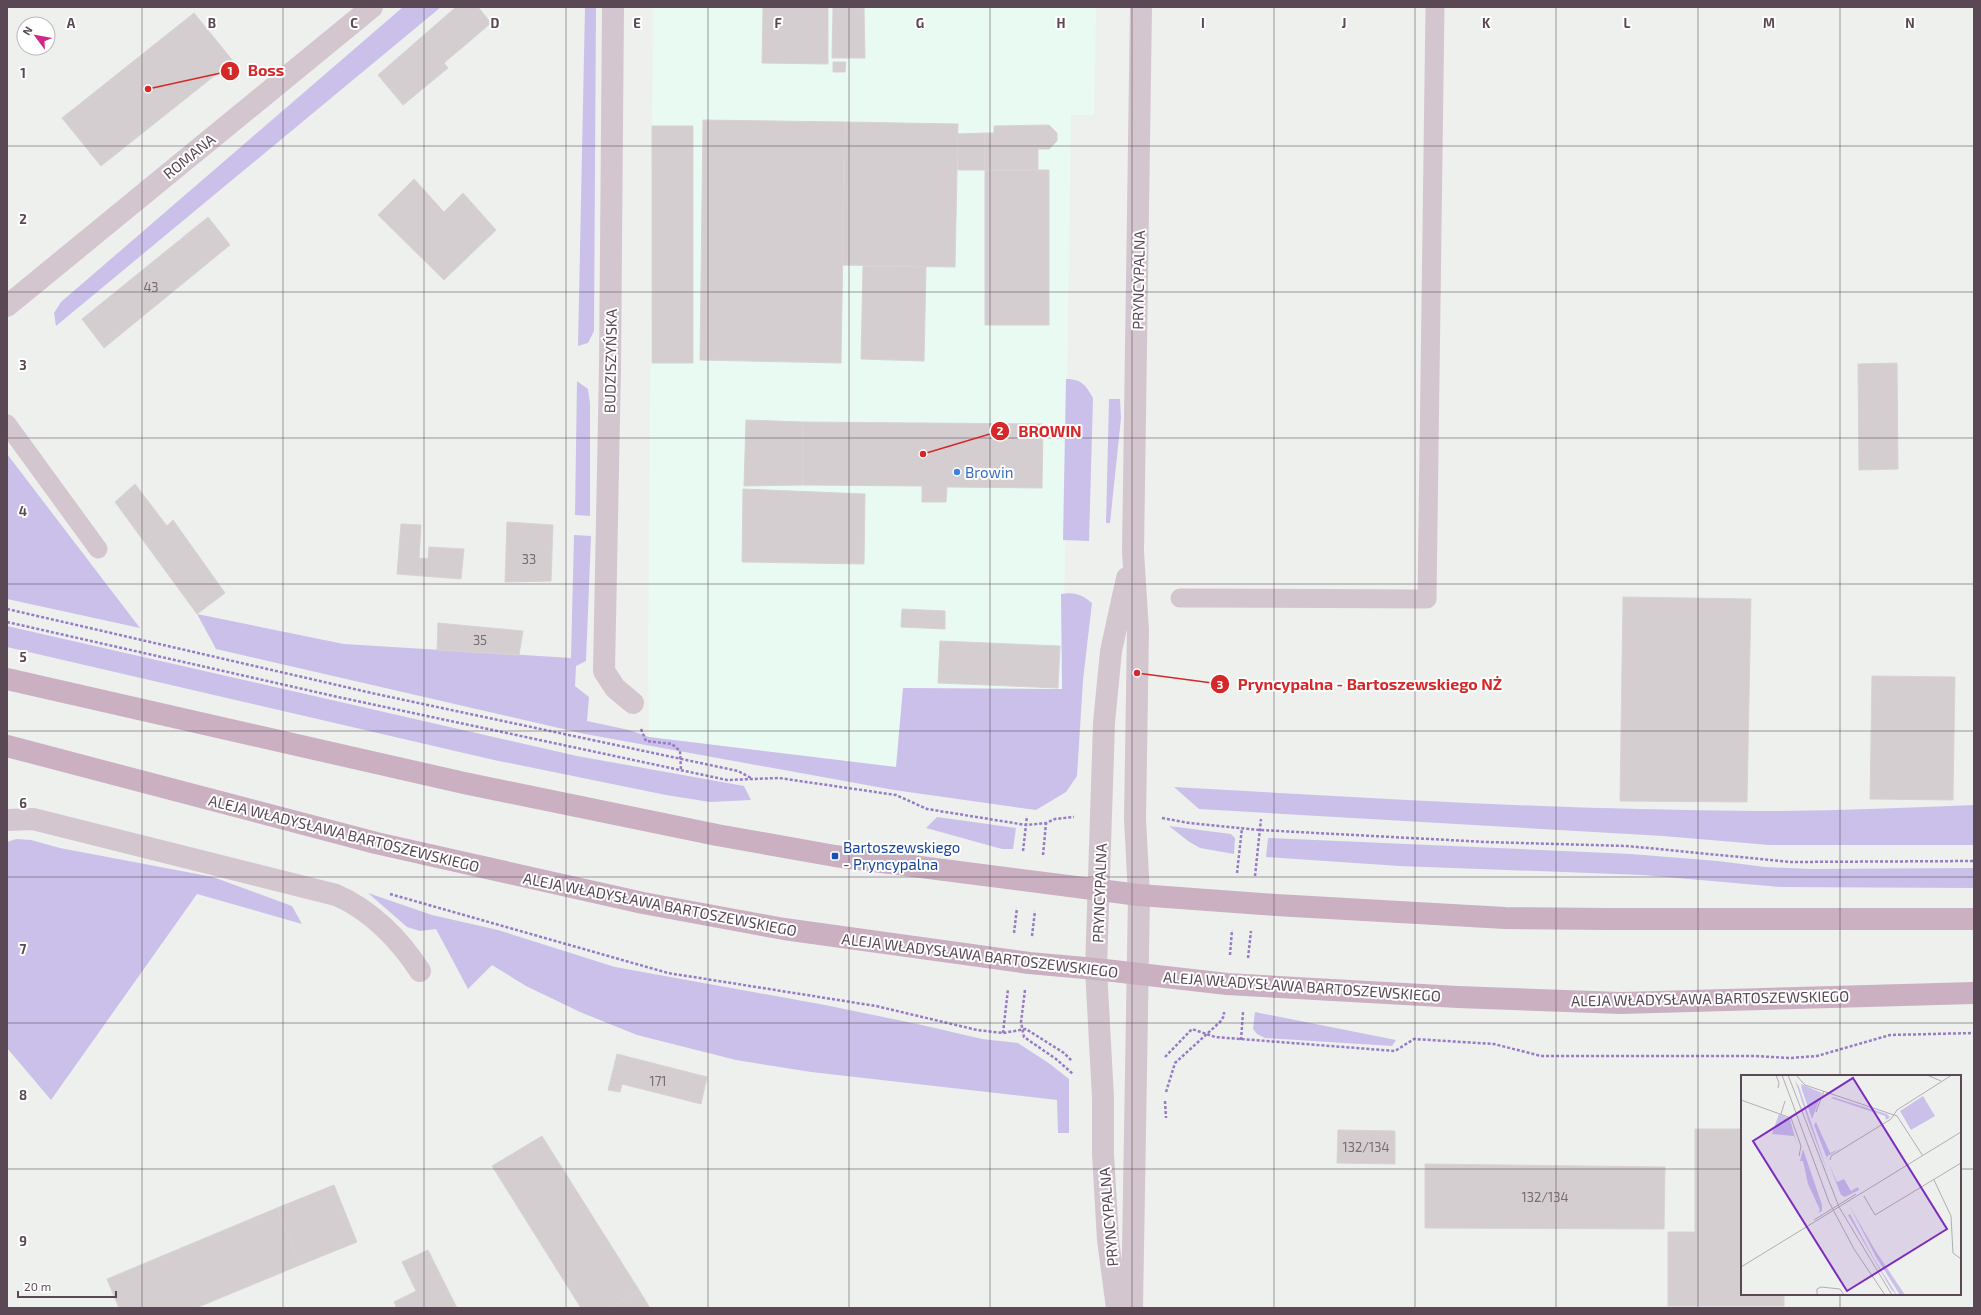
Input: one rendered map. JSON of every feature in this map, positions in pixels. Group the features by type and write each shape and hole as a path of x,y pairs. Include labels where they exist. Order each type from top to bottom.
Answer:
{"main road":[{"path":"7,679 587,810 834,856 1139,895 1276,905 1505,918 1974,919"},
{"name":"ALEJA WŁADYSŁAWA BARTOSZEWSKIEGO","path":"7,746 376,843 482,869 643,903 784,929 1011,961 1246,985 1621,1003 1974,993"}],"street":[{"name":"ROMANA","path":"7,306 372,7"},
{"name":"BUDZISZYŃSKA","path":"613,7 610,368 604,671 615,688 633,703"},
{"name":"PRYNCYPALNA","path":"1132,1308 1139,895 1135,819 1138,631 1133,552 1141,7"},
{"name":"PRYNCYPALNA","path":"1117,1308 1108,1240 1102,1154 1103,1098 1096,969 1100,890 1104,723 1111,651 1133,552"},
{"path":"7,820 33,819 336,895 353,902 389,932 412,959 420,972"}],"lane":[{"path":"1180,598 1426,599 1435,7"},
{"path":"7,424 98,549"}],"path":[{"path":"7,609 376,694 682,758 738,771 752,779"},
{"path":"7,622 322,694 727,780 779,778 896,795 927,809 1026,825 1046,823 1068,816 1102,818"},
{"path":"633,703 646,740 672,744 680,751 682,758 681,770"},
{"path":"1003,1032 1027,816"},
{"path":"1135,819 1164,818 1189,823 1260,830 1478,842 1627,846 1791,862 1974,861"},
{"path":"387,893 668,973 876,1006 976,1030 1003,1032 1022,1030"},
{"path":"1160,1102 1164,1096 1175,1063 1206,1035 1224,1016"},
{"path":"1164,1059 1192,1029 1206,1035 1241,1040 1395,1051 1414,1039 1494,1044 1541,1056 1755,1056 1790,1058 1817,1056 1890,1036 1974,1032"},
{"path":"1161,1090 1166,1103 1166,1119"}],"shaded area":[{"path":"403,7 441,7 56,326 54,313 61,302"},
{"path":"585,7 596,7 594,331 588,343 578,346"},
{"path":"653,7 1096,7 1094,115 1071,115 1063,689 903,688 896,767 649,737 648,662"},
{"path":"1066,379 1076,380 1082,384 1093,398 1089,541 1063,540"},
{"path":"577,381 588,389 590,403 590,516 575,515"},
{"path":"1109,399 1120,399 1121,418 1110,523 1106,523"},
{"path":"7,454 140,628 7,599"},
{"path":"574,535 591,536 586,661 576,666 575,686 589,697 587,721 629,730 649,737 896,767 903,688 1062,689 1061,594 1070,593 1081,596 1092,603 1083,680 1077,776 1066,792 1036,810 894,790 585,734 216,649 197,614 344,644 571,658"},
{"path":"7,626 577,756 744,786 751,800 710,802 666,795 494,760 7,647"},
{"path":"1174,787 1465,803 1684,810 1757,811 1974,805 1974,845 1769,845 1663,836 1199,809"},
{"path":"937,817 1016,828 1013,849 1002,849 926,828"},
{"path":"1169,826 1231,834 1235,838 1234,854 1200,848 1188,841"},
{"path":"1268,838 1631,854 1718,861 1765,867 1810,869 1974,868 1974,888 1780,887 1643,875 1399,866 1266,857"},
{"path":"16,839 31,840 60,848 213,877 292,906 302,924 197,894 51,1100 7,1048 7,842"},
{"path":"368,893 432,915 498,930 615,967 825,1005 982,1039 1018,1043 1050,1064 1069,1079 1069,1133 1058,1133 1057,1100 811,1072 736,1060 637,1035 580,1012 526,986 492,965 468,989 436,929 420,931 407,927"},
{"path":"1255,1012 1396,1040 1392,1046 1265,1038 1257,1034 1253,1029"}],"building":[{"path":"456,7 478,7 491,23 444,63 448,68 403,105 378,75"},
{"path":"763,7 828,7 828,64 762,63"},
{"path":"833,7 864,7 865,58 832,58"},
{"path":"194,13 233,61 101,166 62,118"},
{"path":"833,62 846,62 845,72 833,72"},
{"path":"703,120 845,122 841,363 700,360"},
{"path":"845,122 958,124 955,267 842,265"},
{"path":"1049,125 1057,133 1057,141 1049,149 1038,149 1038,170 985,170 985,133 994,133 994,126"},
{"path":"652,126 693,126 693,363 652,363"},
{"path":"985,133 985,170 958,170 957,134"},
{"path":"985,170 1049,170 1049,325 985,325"},
{"path":"414,179 444,212 463,193 496,230 444,280 378,215"},
{"path":"208,217 230,245 104,348 82,319"},
{"path":"863,266 926,267 924,361 861,359"},
{"path":"1897,363 1898,469 1859,470 1858,364"},
{"path":"746,420 803,422 803,485 744,486"},
{"name":"Browin","path":"803,422 1043,424 1042,488 947,487 946,502 922,502 922,486 803,485"},
{"path":"135,484 167,526 173,520 225,593 197,614 115,502"},
{"path":"743,489 865,494 864,564 742,562"},
{"path":"507,522 553,525 551,581 505,582"},
{"path":"401,524 421,525 419,558 428,559 429,547 464,549 461,579 397,574"},
{"path":"1623,597 1751,599 1747,802 1620,801"},
{"path":"902,609 945,611 945,629 901,627"},
{"path":"438,623 523,631 519,655 437,650"},
{"path":"940,641 1060,646 1058,688 938,683"},
{"path":"1872,676 1955,677 1953,800 1870,799"},
{"path":"617,1054 707,1077 701,1104 622,1084 620,1092 608,1090"},
{"path":"1695,1129 1741,1129 1741,1295 1784,1295 1784,1306 1668,1306 1668,1232 1695,1232"},
{"path":"1338,1130 1395,1131 1395,1164 1337,1163"},
{"path":"542,1136 639,1290 609,1308 581,1308 492,1166"},
{"path":"1425,1164 1665,1167 1664,1229 1425,1228"},
{"path":"334,1185 357,1242 300,1265 277,1208"},
{"path":"277,1208 300,1265 196,1308 119,1308 107,1279"},
{"path":"428,1250 457,1308 397,1308 394,1302 416,1291 402,1262"},
{"path":"639,1290 650,1308 609,1308"}],"place":[{"name":"Boss","path":"148,89"},
{"name":"BROWIN","path":"923,454"},
{"name":"Browin","path":"957,472"},
{"name":"Pryncypalna - Bartoszewskiego NŻ","path":"1137,673"},
{"name":"Bartoszewskiego - Pryncypalna","path":"835,856"}]}
